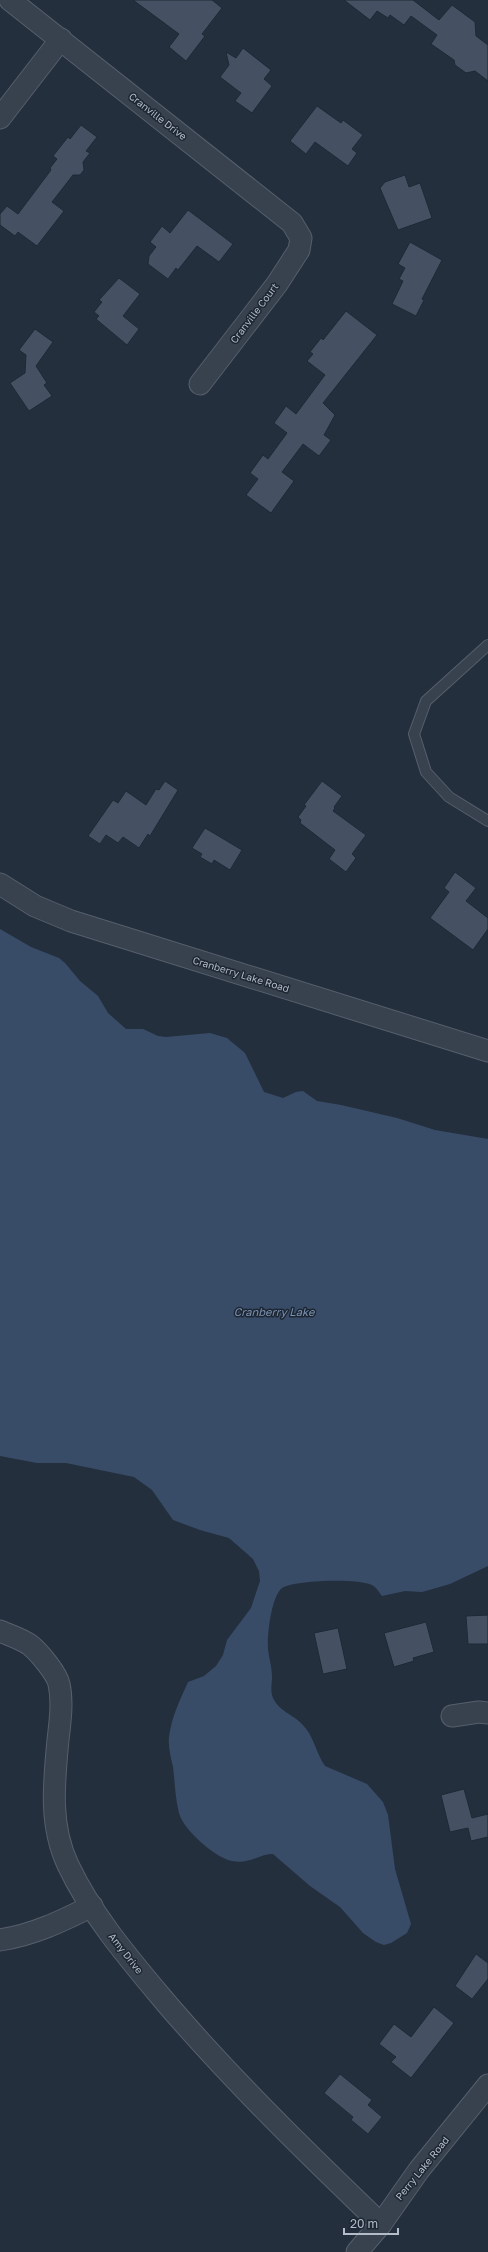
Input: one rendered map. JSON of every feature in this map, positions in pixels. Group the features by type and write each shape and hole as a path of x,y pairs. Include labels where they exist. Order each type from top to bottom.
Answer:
{"street":[{"name":"Cranville Drive","path":"10,0 292,222 301,238"},
{"path":"0,118 61,39"},
{"name":"Cranville Court","path":"200,384 277,284 299,250 301,238"},
{"name":"Cranberry Lake Road","path":"0,884 36,906 71,921 488,1052"},
{"name":"Amy Drive","path":"0,1631 30,1645 47,1664 59,1683 61,1715 52,1794 57,1833 68,1864 102,1923 150,1984 211,2055 289,2136 381,2224"},
{"path":"452,1716 479,1712 488,1713"},
{"path":"0,1940 45,1928 92,1906"},
{"name":"Perry Lake Road","path":"357,2252 381,2224 419,2170 488,2085"}],"lane":[{"path":"488,645 426,701 414,734 426,772 448,798 488,821"}],"water":[{"name":"Cranberry Lake","path":"0,929 31,947 59,958 80,981 98,996 108,1013 126,1029 143,1029 158,1036 166,1037 210,1033 227,1038 245,1053 264,1092 283,1098 296,1092 303,1091 317,1101 397,1118 435,1130 488,1139 488,1566 450,1584 422,1592 405,1591 382,1596 372,1585 354,1581 326,1581 288,1585 282,1588 278,1593 272,1608 269,1626 268,1649 272,1674 273,1698 282,1709 302,1724 306,1729 325,1766 367,1784 383,1802 388,1815 395,1869 411,1924 407,1933 391,1943 384,1945 376,1942 363,1933 340,1907 310,1886 273,1854 238,1862 225,1859 218,1855 193,1835 182,1820 179,1813 169,1745 169,1737 176,1709 188,1682 204,1676 216,1666 223,1655 227,1640 251,1608 260,1581 259,1571 253,1559 229,1538 200,1530 173,1520 152,1490 134,1477 66,1463 37,1463 0,1456"}],"building":[{"path":"133,0 212,0 222,8 202,34 205,36 186,61 169,47 179,34"},
{"path":"344,0 413,0 439,20 452,5 475,22 476,36 488,45 488,81 475,71 466,73 455,65 454,60 431,44 437,35 411,16 404,25 390,15 388,18 377,11 370,20"},
{"path":"243,48 271,70 264,79 272,86 252,113 235,101 241,93 220,77 229,65 226,52 236,58"},
{"path":"317,106 341,123 343,120 363,135 352,149 357,153 348,166 315,142 306,154 290,141"},
{"path":"81,125 97,137 86,151 90,153 83,162 84,170 80,175 73,175 52,202 64,211 37,246 18,232 15,236 0,225 0,214 7,206 18,214 51,170 50,168 57,159 53,156 68,137 70,139"},
{"path":"405,175 409,187 420,183 432,218 398,230 380,188 385,182"},
{"path":"188,210 233,244 219,262 197,246 178,270 176,268 168,279 148,264 149,256 156,247 150,242 162,226 170,233"},
{"path":"410,242 442,260 422,299 424,300 416,316 392,304 403,281 399,279 405,268 398,264"},
{"path":"119,278 140,294 123,316 139,329 127,345 96,319 99,316 94,312 102,302 99,300"},
{"path":"346,311 377,335 323,403 335,415 324,435 331,440 319,456 303,444 282,472 294,481 271,513 246,495 258,479 250,473 263,455 268,459 287,433 274,423 286,406 296,414 325,375 307,361 313,354 310,352 321,338 323,340"},
{"path":"35,329 53,342 36,366 47,383 44,385 52,396 29,411 10,383 25,373 26,355 19,350"},
{"path":"165,781 178,790 150,836 148,834 139,848 123,837 118,843 106,835 100,844 88,836 113,800 118,803 126,791 146,805 156,789 159,790"},
{"path":"322,781 342,796 334,807 335,808 333,811 366,835 352,854 356,858 346,872 329,859 335,850 300,823 301,820 298,817 306,806 304,805"},
{"path":"205,828 242,850 230,870 214,860 212,864 200,857 202,854 192,848"},
{"path":"455,872 476,888 466,901 488,918 488,929 473,950 430,918 449,892 444,888"},
{"path":"488,1615 488,1644 468,1644 466,1616"},
{"path":"426,1622 434,1652 413,1658 414,1661 394,1667 384,1633"},
{"path":"338,1628 347,1669 323,1674 314,1633"},
{"path":"464,1789 472,1818 488,1814 488,1837 471,1841 468,1828 450,1832 441,1795"},
{"path":"476,1954 488,1963 488,1979 472,1999 455,1986"},
{"path":"434,2007 454,2023 411,2078 391,2062 396,2057 379,2044 394,2024 411,2037"},
{"path":"340,2074 372,2100 368,2105 382,2117 368,2134 351,2120 353,2117 324,2093"}]}
